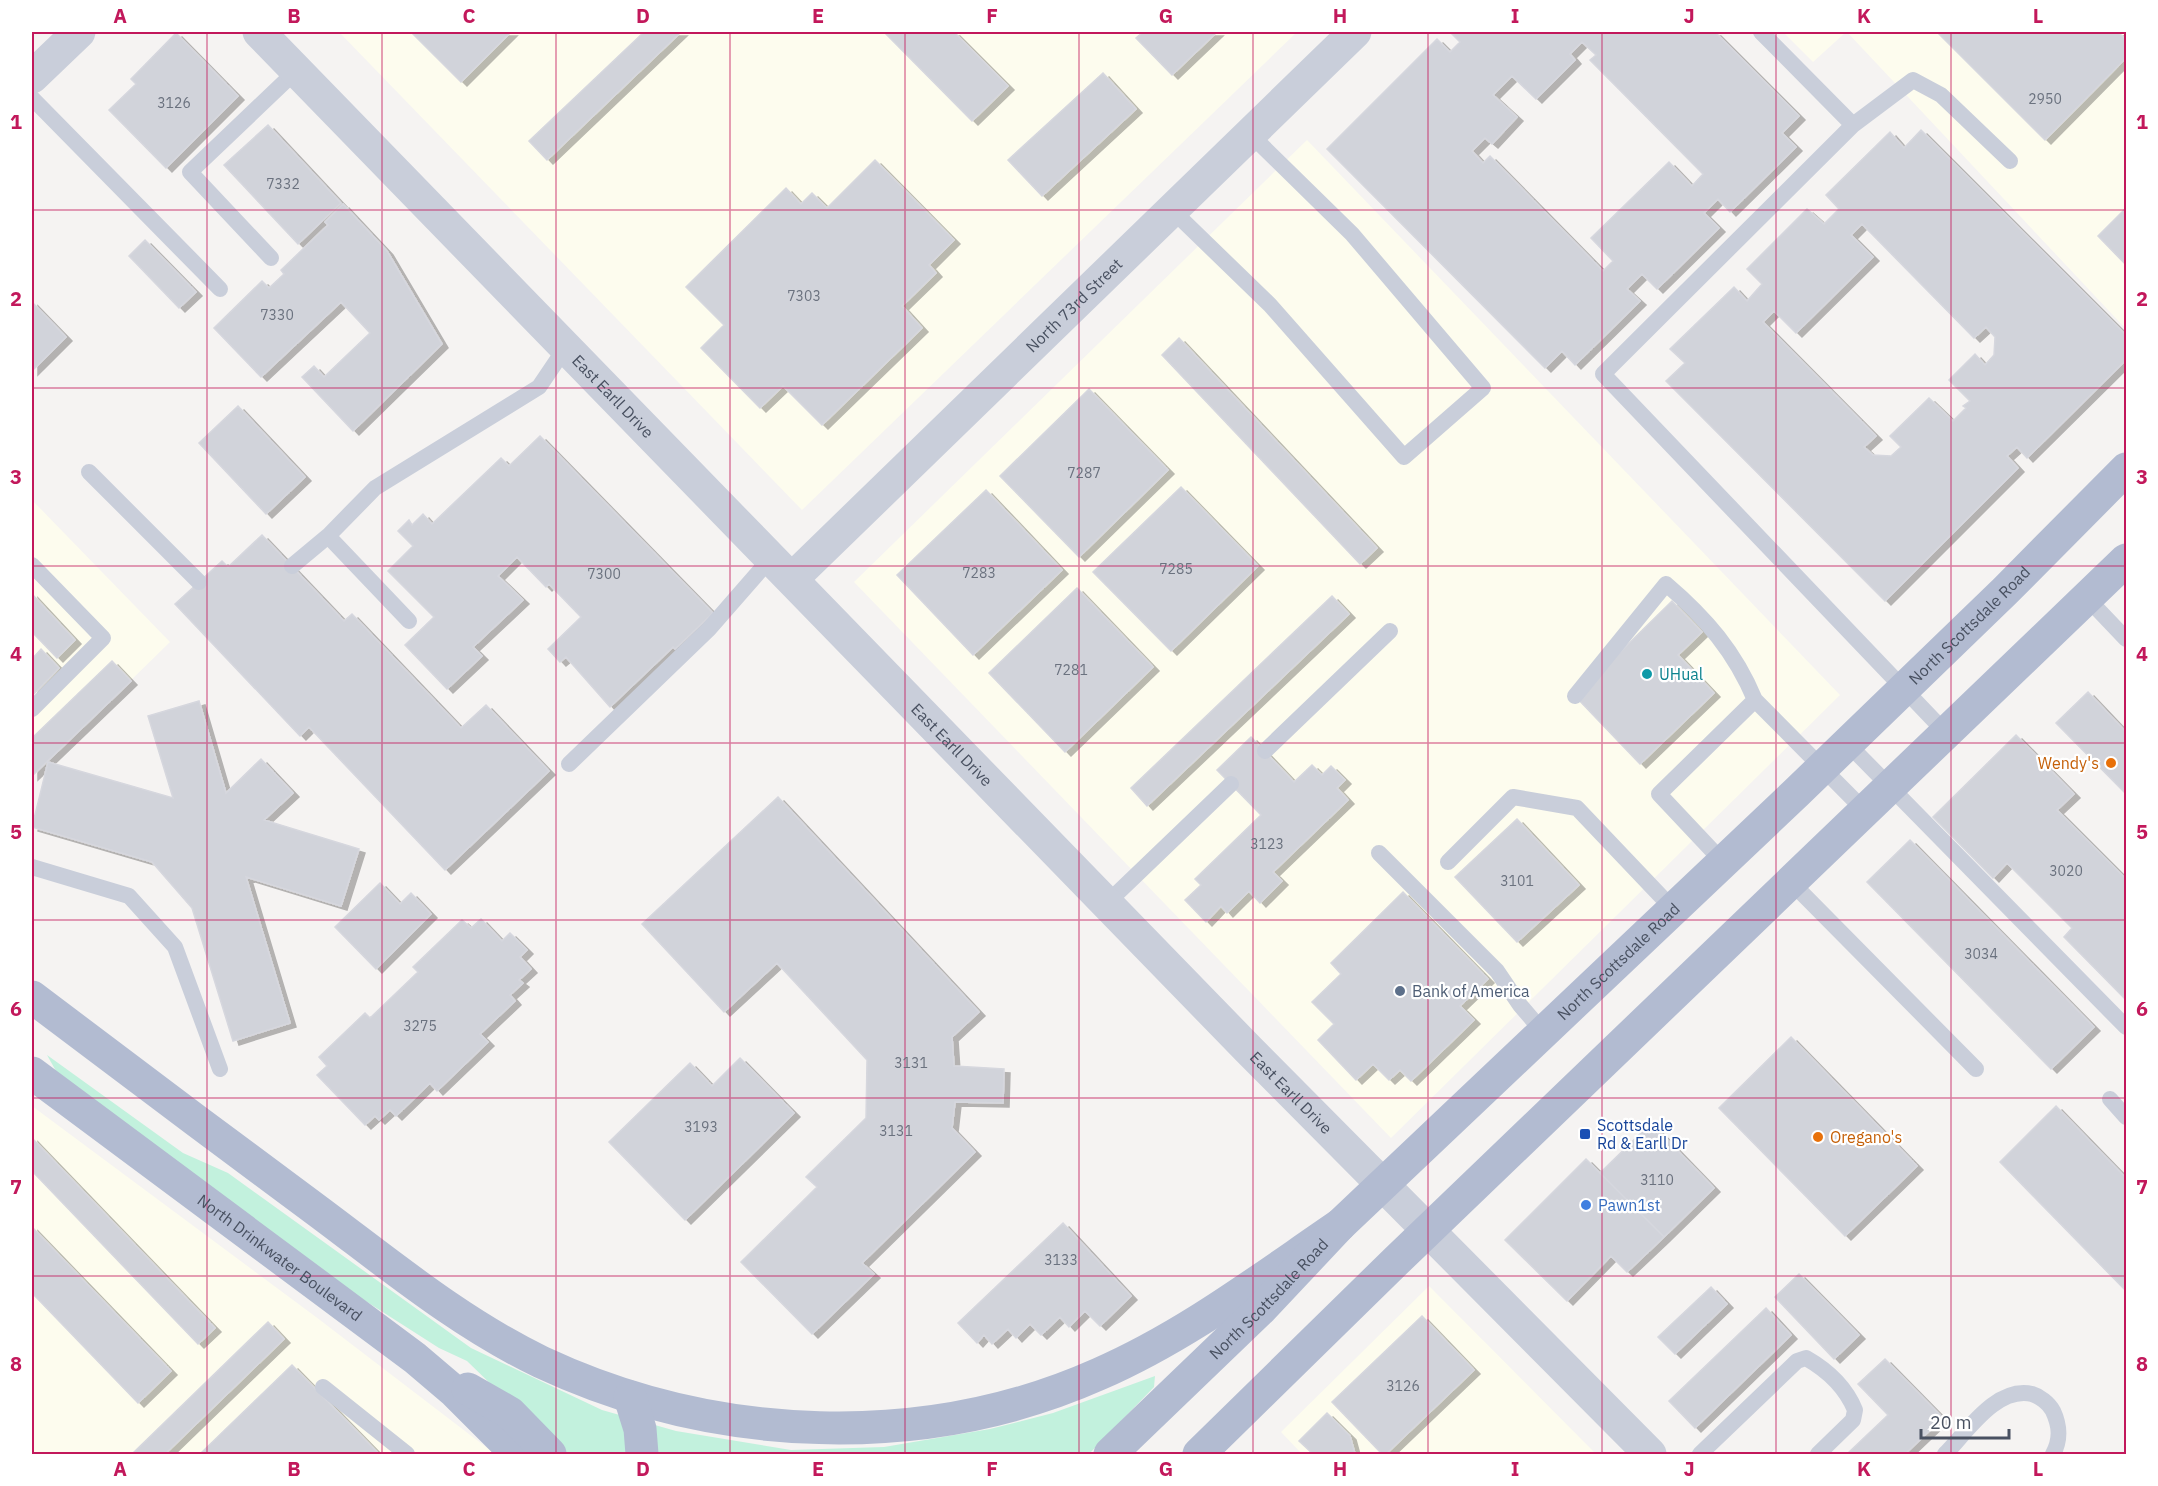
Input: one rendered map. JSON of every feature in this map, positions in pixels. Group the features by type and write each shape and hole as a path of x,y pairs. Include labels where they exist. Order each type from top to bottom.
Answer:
{"main road":[{"name":"North Scottsdale Road","path":"1110,1455 1262,1308 1340,1225 1904,689 2127,470"},
{"path":"1204,1453 1427,1231 2127,560"},
{"path":"32,997 457,1313 541,1361 630,1397 735,1421 838,1428 945,1419 1046,1394 1098,1374 1139,1354 1210,1313 1340,1225"},
{"name":"North Drinkwater Boulevard","path":"32,1073 415,1358 455,1392 517,1455"},
{"path":"415,1358 510,1413 550,1455"},
{"path":"630,1397 640,1429 642,1455"}],"street":[{"path":"32,77 79,32"},
{"name":"East Earll Drive","path":"259,32 1427,1231 1650,1455"},
{"name":"North 73rd Street","path":"781,568 1171,209 1356,32"}],"lane":[{"path":"1761,32 1853,125"},
{"path":"271,258 190,172 297,70"},
{"path":"1946,733 1603,374 1853,125 1914,80 1941,95 2010,161"},
{"path":"32,98 220,289"},
{"path":"1171,209 1270,305 1404,457 1483,388 1352,234 1250,134"},
{"path":"292,566 328,536 375,488 539,387 566,347"},
{"path":"89,472 199,582"},
{"path":"328,536 409,621"},
{"path":"32,565 103,638 32,709"},
{"path":"569,764 709,629 781,568"},
{"path":"1575,696 1666,584 1724,641 1743,670 1755,700 1822,766 1864,812"},
{"path":"2087,598 2127,639"},
{"path":"1265,751 1390,631"},
{"path":"1723,862 1659,794 1755,700"},
{"path":"1847,743 2127,1027"},
{"path":"1107,903 1231,784"},
{"path":"1448,862 1513,797 1577,808 1673,909"},
{"path":"1379,853 1497,971 1520,1005 1544,1033"},
{"path":"32,867 129,896 175,947 220,1069"},
{"path":"1791,882 1976,1069"},
{"path":"2110,1099 2127,1117"},
{"path":"1700,1455 1792,1365 1806,1358 1818,1365 1841,1386 1855,1410 1853,1420 1818,1455"},
{"path":"323,1387 407,1455"},
{"path":"1945,1455 1994,1403 2022,1392 2038,1396 2052,1408 2060,1431 2053,1455"}],"shaded area":[{"path":"339,32 1297,32 802,510"},
{"path":"1783,32 1846,32 1813,62"},
{"path":"1847,32 2126,32 2126,329"},
{"path":"1307,140 1840,695 1391,1138 854,582"},
{"path":"32,500 170,642 32,777"},
{"path":"32,1106 316,1317 495,1454 32,1454"},
{"path":"1429,1286 1596,1454 1302,1454 1281,1432"}],"green space":[{"path":"47,1055 183,1153 228,1173 471,1348 602,1410 676,1431 791,1450 884,1447 990,1429 1053,1413 1155,1376 1154,1387 1089,1454 563,1454 467,1361 439,1348 353,1293 56,1071"}],"building":[{"path":"411,32 511,32 461,82"},
{"path":"644,32 681,32 547,160 529,141"},
{"path":"884,32 954,32 1008,86 972,121"},
{"path":"1143,32 1217,32 1172,75 1136,38"},
{"path":"1450,32 1715,32 1799,116 1782,133 1796,147 1730,212 1718,199 1704,213 1719,228 1657,289 1642,274 1627,289 1640,301 1575,365 1562,351 1545,368 1327,149 1437,39 1450,52 1460,42","holes":["1582,42 1596,55 1590,60 1703,174 1692,186 1669,162 1591,238 1613,261 1603,271 1490,156 1483,163 1472,151 1485,138 1492,144 1517,117 1493,95 1512,76 1536,99 1575,60 1570,54"]},
{"path":"1937,32 2118,32 2126,40 2126,58 2045,140"},
{"path":"176,33 238,96 166,168 109,110 136,84 131,79"},
{"path":"1103,73 1136,109 1042,196 1008,160"},
{"path":"268,125 341,203 298,244 224,165"},
{"path":"1921,130 2126,335 2126,360 2027,458 2017,447 2007,456 2018,468 1885,601 1666,381 1685,363 1670,349 1734,287 1747,301 1762,284 1747,269 1807,209 1824,224 1839,209 1826,195 1890,132 1904,148","holes":["1862,224 1974,338 1986,327 1995,337 1994,355 1985,365 1975,354 1949,380 1970,401 1963,406 1966,408 1953,421 1929,398 1890,436 1901,447 1891,456 1873,455 1864,447 1876,436 1763,322 1774,311 1796,333 1873,257 1851,235"]},
{"path":"875,160 954,240 929,265 936,273 902,306 922,328 822,425 783,386 760,408 701,348 724,325 686,287 786,188 801,204 812,193 827,208"},
{"path":"343,204 387,251 442,344 353,431 302,377 314,366 324,377 370,333 341,302 261,377 214,328 262,281 269,288 284,274 281,270 328,225 325,222"},
{"path":"2126,208 2126,265 2098,236"},
{"path":"145,240 196,292 179,308 129,256"},
{"path":"32,302 66,337 32,371"},
{"path":"1179,338 1377,548 1360,564 1162,355"},
{"path":"1089,389 1168,470 1079,557 1000,476"},
{"path":"238,406 305,477 266,514 199,443"},
{"path":"540,436 713,613 675,649 673,647 610,707 566,657 560,662 548,649 581,617 549,584 546,587 517,557 498,576 523,600 473,647 482,656 447,689 405,645 434,617 388,571 413,546 398,531 409,520 412,525 423,514 432,524 501,458 509,466"},
{"path":"1181,487 1258,566 1171,651 1093,572"},
{"path":"986,490 1062,570 973,655 897,575"},
{"path":"262,535 344,621 352,614 461,728 486,705 549,771 445,870 309,727 300,736 175,604 222,561 228,567"},
{"path":"1077,588 1153,667 1065,752 989,673"},
{"path":"32,594 75,640 57,658 32,632"},
{"path":"1332,596 1349,614 1147,806 1131,788"},
{"name":"UHual","path":"1672,601 1702,632 1678,655 1714,693 1640,764 1575,696"},
{"path":"41,649 59,668 32,696 32,659"},
{"path":"112,661 131,681 32,776 32,738"},
{"name":"Wendy's","path":"2088,692 2126,732 2126,794 2056,723"},
{"path":"199,701 226,793 261,759 293,793 264,820 359,849 341,906 246,877 290,1023 233,1041 192,908 152,862 32,827 48,762 173,798 148,716"},
{"path":"2016,735 2074,794 2057,810 2126,879 2126,1000 2064,937 2072,928 2007,863 1993,878 1933,817"},
{"path":"1251,737 1294,782 1312,765 1322,775 1331,766 1345,780 1337,788 1348,800 1273,872 1282,881 1260,903 1249,891 1227,913 1221,906 1206,922 1185,900 1201,885 1195,879 1261,815 1217,770"},
{"path":"778,797 979,1012 952,1037 954,1066 1004,1069 1003,1103 955,1102 952,1128 975,1152 862,1263 874,1274 812,1334 741,1262 817,1187 806,1177 866,1118 867,1060 777,963 724,1012 642,924"},
{"path":"1517,819 1579,885 1517,942 1455,877"},
{"path":"1910,840 2094,1027 2051,1069 1867,882"},
{"path":"380,883 400,904 411,893 431,914 376,969 335,927"},
{"name":"Bank of America","path":"1403,892 1488,979 1460,1006 1474,1020 1411,1081 1400,1070 1389,1080 1373,1064 1356,1080 1318,1040 1334,1024 1312,1002 1341,974 1331,963"},
{"path":"481,919 502,941 510,933 527,950 520,957 531,969 519,980 523,983 510,995 515,1001 480,1034 488,1042 437,1091 430,1083 396,1116 390,1110 379,1120 375,1116 365,1125 317,1075 327,1066 319,1057 365,1013 370,1018 418,972 413,967 462,920 471,928"},
{"name":"Oregano's","path":"1791,1037 1917,1166 1845,1236 1719,1108"},
{"path":"740,1058 794,1113 685,1220 609,1142 690,1063 712,1086"},
{"path":"2056,1106 2126,1178 2126,1291 2000,1162"},
{"path":"1651,1123 1714,1188 1664,1237 1600,1173"},
{"path":"32,1138 215,1328 198,1344 32,1171"},
{"name":"Pawn1st","path":"1586,1159 1664,1237 1627,1272 1611,1256 1567,1301 1505,1240"},
{"path":"1063,1223 1131,1296 1100,1326 1085,1311 1069,1327 1060,1317 1041,1335 1030,1324 1016,1338 1008,1329 992,1344 984,1335 977,1343 958,1323"},
{"path":"32,1227 171,1371 138,1403 32,1293"},
{"path":"1799,1274 1859,1335 1834,1359 1775,1297"},
{"path":"1711,1287 1727,1304 1675,1354 1658,1337"},
{"path":"1766,1308 1791,1335 1695,1428 1669,1401"},
{"path":"1422,1316 1474,1370 1386,1454 1382,1454 1332,1402"},
{"path":"268,1322 284,1339 165,1454 132,1454"},
{"path":"1885,1359 1943,1418 1905,1454 1847,1454 1888,1415 1858,1384"},
{"path":"292,1365 379,1454 200,1454"},
{"path":"1327,1413 1350,1436 1355,1454 1313,1454 1299,1441"}],"place":[{"name":"UHual","path":"1647,674"},
{"name":"Wendy's","path":"2111,763"},
{"name":"Bank of America","path":"1400,991"},
{"name":"Scottsdale Rd & Earll Dr","path":"1585,1134"},
{"name":"Oregano's","path":"1818,1137"},
{"name":"Pawn1st","path":"1586,1205"}]}
